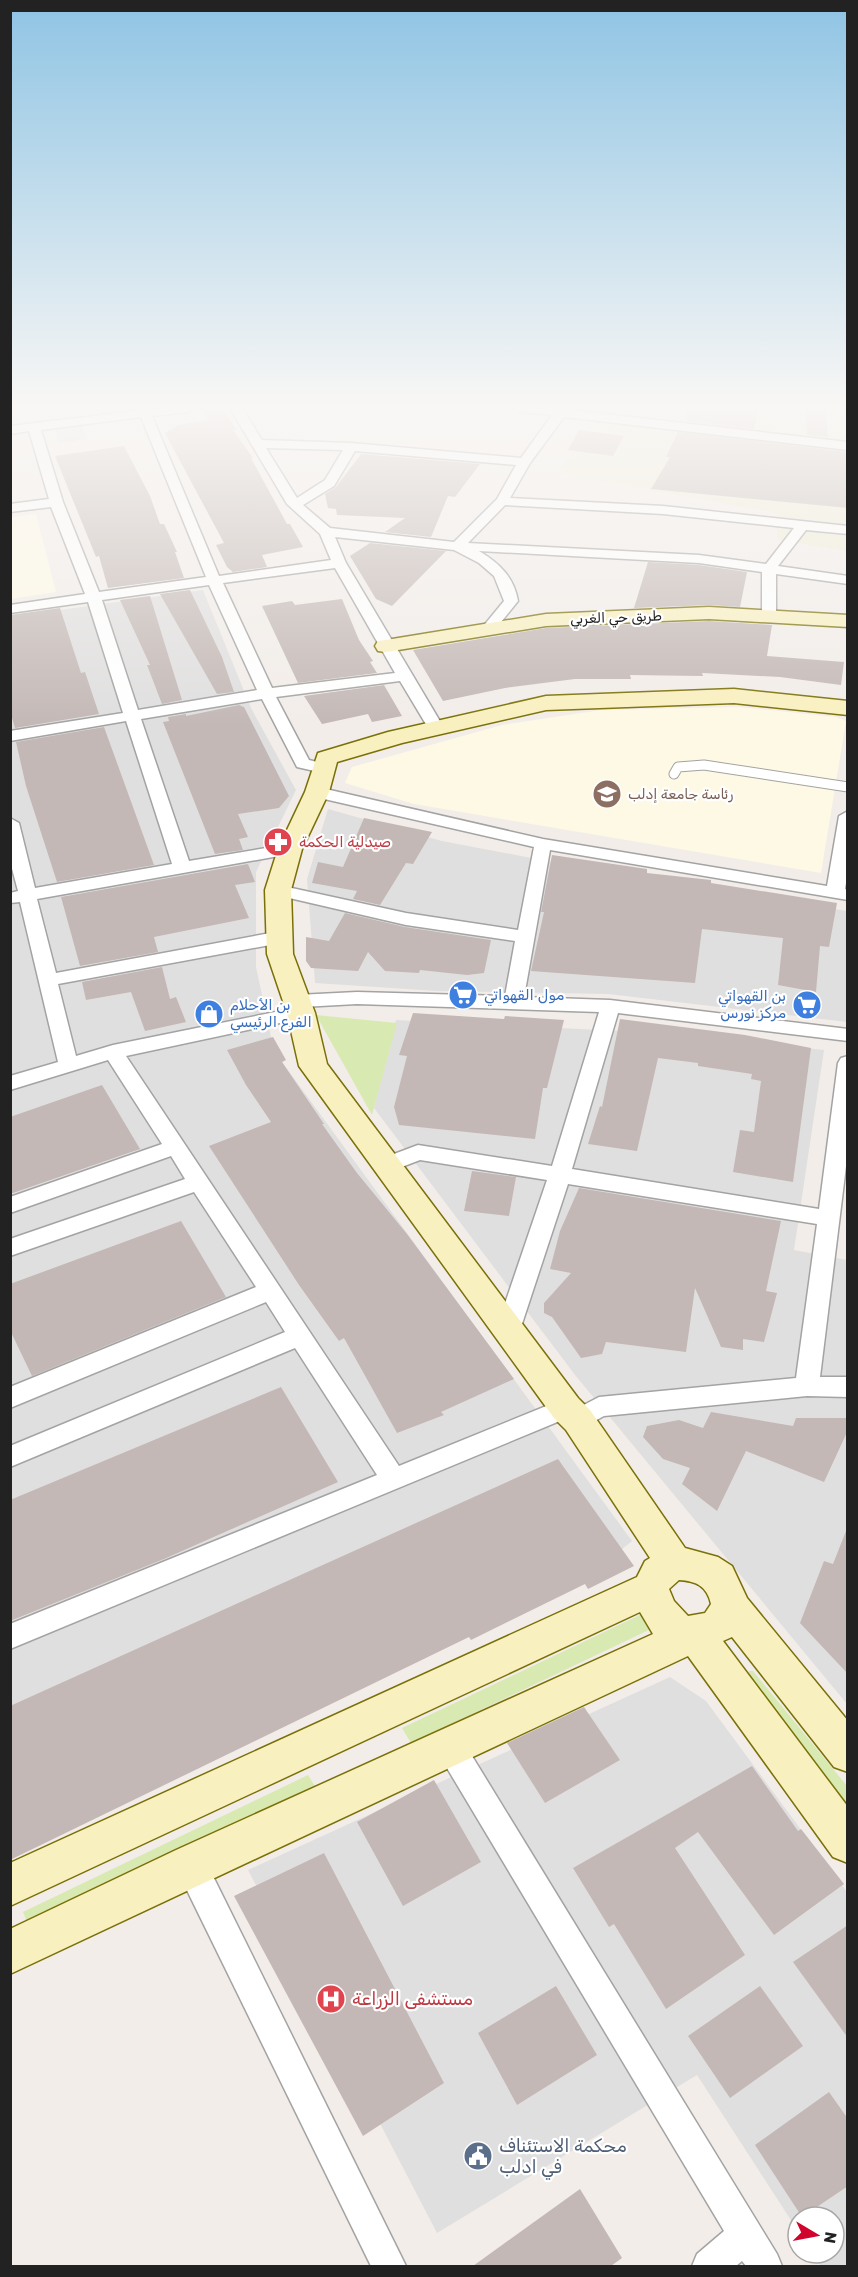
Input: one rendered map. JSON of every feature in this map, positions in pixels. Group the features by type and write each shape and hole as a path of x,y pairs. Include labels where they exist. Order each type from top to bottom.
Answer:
{"street":[{"path":"61,514 94,598 182,868"},
{"path":"186,514 213,581 264,694 303,764 320,780 543,844 841,894 848,816"},
{"path":"306,514 326,532 339,563 403,676 436,728"},
{"path":"457,546 489,514"},
{"path":"703,514 848,530"},
{"path":"769,615 769,569 803,525"},
{"path":"326,532 457,546 699,559 848,580"},
{"path":"457,546 490,562 510,592 511,601 488,629"},
{"path":"10,609 339,563"},
{"name":"طريق حي الغربي","path":"386,646 546,620 709,613 848,621"},
{"path":"10,736 264,694 403,676"},
{"path":"848,708 734,696 546,703 436,728 326,758 320,780 290,849 278,890 280,954 299,1007 313,1066 572,1414 662,1577 656,1610 672,1627 695,1634 848,1842"},
{"path":"10,823 19,896 48,980 69,1067"},
{"path":"513,1003 543,844"},
{"path":"19,896 290,849"},
{"path":"278,890 406,920 526,937"},
{"path":"48,980 281,937"},
{"path":"10,1083 113,1052 299,1007 357,998 610,1006 848,1035"},
{"path":"508,1330 560,1174 610,1006"},
{"path":"113,1052 394,1479"},
{"path":"807,1386 848,1063"},
{"path":"10,1205 175,1147"},
{"path":"386,1165 418,1152 828,1218"},
{"path":"10,1248 199,1182"},
{"path":"10,1398 270,1291"},
{"path":"10,1457 300,1336"},
{"path":"10,1636 394,1479 572,1414 599,1407 807,1386 848,1387"},
{"path":"10,1885 662,1577 701,1565 713,1571 723,1581 730,1605 848,1753"},
{"path":"10,1952 191,1865 719,1625 730,1605"},
{"path":"451,1748 765,2266"},
{"path":"191,1865 389,2266"},
{"path":"709,2266 746,2236"}],"lane":[{"path":"674,774 678,767 704,765 848,787"}],"shaded area":[{"path":"36,514 56,592 11,599 11,517"},
{"path":"777,514 847,514 847,551 777,540"},
{"path":"203,590 251,708 296,790 256,872 256,967 274,1051 632,1541 599,1568 10,1835 10,617"},
{"name":"رئاسة جامعة إدلب","path":"739,707 836,717 846,721 821,873 414,804 345,783 352,767 502,725 601,710"},
{"path":"328,809 442,841 625,876 847,911 847,1022 608,994 437,991 315,983 307,879"},
{"path":"396,1020 663,1033 824,1050 794,1250 847,1260 847,1704 575,1375 374,1108"},
{"path":"670,1677 706,1701 847,1892 847,2266 820,2265 846,2265 846,2205 786,2205 786,2212 697,2075 437,2233 248,1870"}],"green space":[{"path":"316,1015 397,1023 372,1115"},
{"path":"642,1614 651,1629 411,1743 402,1728"},
{"path":"749,1671 753,1671 847,1786 847,1806 748,1675"},
{"path":"308,1775 318,1791 29,1927 23,1912"}],"building":[{"path":"79,514 157,514 160,524 164,524 177,552 175,552 184,578 108,588 99,556 96,557"},
{"path":"209,514 282,514 303,547 262,555 267,567 233,572 227,567 216,545 224,543"},
{"path":"440,514 431,537 385,532 405,518 337,515"},
{"path":"370,543 446,551 392,606 376,599 350,556"},
{"path":"648,562 699,565 747,572 740,607 709,605 634,608"},
{"path":"190,590 222,657 234,692 217,694 160,594"},
{"path":"150,596 182,700 162,704 147,665 150,665 120,600"},
{"path":"342,599 359,640 373,661 370,662 377,673 298,683 262,606 292,601 295,605"},
{"path":"60,608 81,673 85,672 99,714 15,728 10,711 10,615"},
{"path":"709,621 772,625 767,656 844,662 841,685 780,677 702,673 703,676 630,675 631,679 575,679 505,688 443,701 413,650 546,628"},
{"path":"384,685 402,716 372,722 368,714 322,724 304,696"},
{"path":"239,705 244,707 289,796 279,808 238,814 248,837 239,839 243,850 215,854 163,722 169,721 168,717 186,714 186,716"},
{"path":"104,727 154,865 57,882 26,786 16,742"},
{"path":"364,818 432,832 413,864 406,863 380,905 353,899 357,891 312,883 318,862 343,867"},
{"path":"552,855 647,869 647,873 711,880 711,883 837,903 829,947 820,946 816,992 778,985 783,938 702,929 695,983 531,971 544,912 541,912"},
{"path":"248,864 255,882 235,885 249,918 154,937 158,952 80,966 61,897"},
{"path":"345,913 405,927 491,940 484,973 467,975 420,970 419,973 385,971 368,952 358,971 311,968 306,961 306,937 329,941"},
{"path":"162,967 170,999 176,997 186,1022 145,1031 131,992 86,1000 82,982"},
{"path":"413,1013 564,1020 547,1088 543,1088 535,1139 399,1125 394,1107 407,1056 399,1055"},
{"path":"620,1019 745,1035 811,1048 793,1182 733,1172 740,1130 754,1132 761,1081 751,1079 752,1074 698,1066 698,1063 658,1058 637,1151 588,1144 600,1106 602,1107"},
{"path":"273,1037 286,1060 282,1062 324,1124 322,1124 514,1379 441,1412 444,1415 397,1433 344,1338 339,1341 299,1285 209,1146 271,1122 246,1085 227,1050"},
{"path":"102,1085 140,1149 10,1194 10,1117"},
{"path":"472,1171 516,1177 509,1216 464,1211"},
{"path":"579,1188 781,1221 766,1291 777,1293 764,1342 743,1339 743,1350 721,1347 695,1288 686,1352 606,1342 602,1354 581,1358 552,1317 544,1313 544,1303 571,1273 550,1269 560,1231"},
{"path":"181,1221 226,1297 32,1376 10,1330 10,1284"},
{"path":"281,1387 338,1482 164,1559 10,1621 10,1500"},
{"path":"711,1412 793,1426 796,1418 848,1418 848,1430 824,1482 746,1451 717,1511 682,1484 690,1468 663,1459 643,1437 647,1426 679,1420 703,1428"},
{"path":"558,1459 634,1566 588,1589 585,1584 471,1640 469,1637 10,1860 10,1706"},
{"path":"846,1531 848,1532 848,1674 800,1623 824,1561 833,1564"},
{"path":"584,1707 620,1760 545,1803 507,1743"},
{"path":"752,1766 798,1831 801,1829 844,1884 774,1935 698,1832 675,1848 745,1955 666,2009 614,1924 609,1927 573,1868"},
{"path":"434,1780 481,1862 403,1906 357,1822"},
{"path":"324,1853 444,2083 363,2136 234,1896"},
{"path":"848,1925 848,2038 793,1962"},
{"path":"556,1986 597,2055 517,2105 478,2033"},
{"path":"760,1986 803,2046 730,2098 688,2036"},
{"path":"829,2092 848,2119 848,2186 820,2205 794,2205 755,2145"},
{"path":"580,2189 622,2258 611,2266 473,2266"}],"place":[{"name":"رئاسة جامعة إدلب","path":"607,794"},
{"name":"صيدلية الحكمة","path":"278,842"},
{"name":"مول القهواتي","path":"463,995"},
{"name":"بن القهواتي مركز نورس","path":"807,1005"},
{"name":"بن الأحلام الفرع الرئيسي","path":"209,1014"},
{"name":"مستشفى الزراعة","path":"331,1999"},
{"name":"محكمة الاستئناف في ادلب","path":"478,2156"}]}
